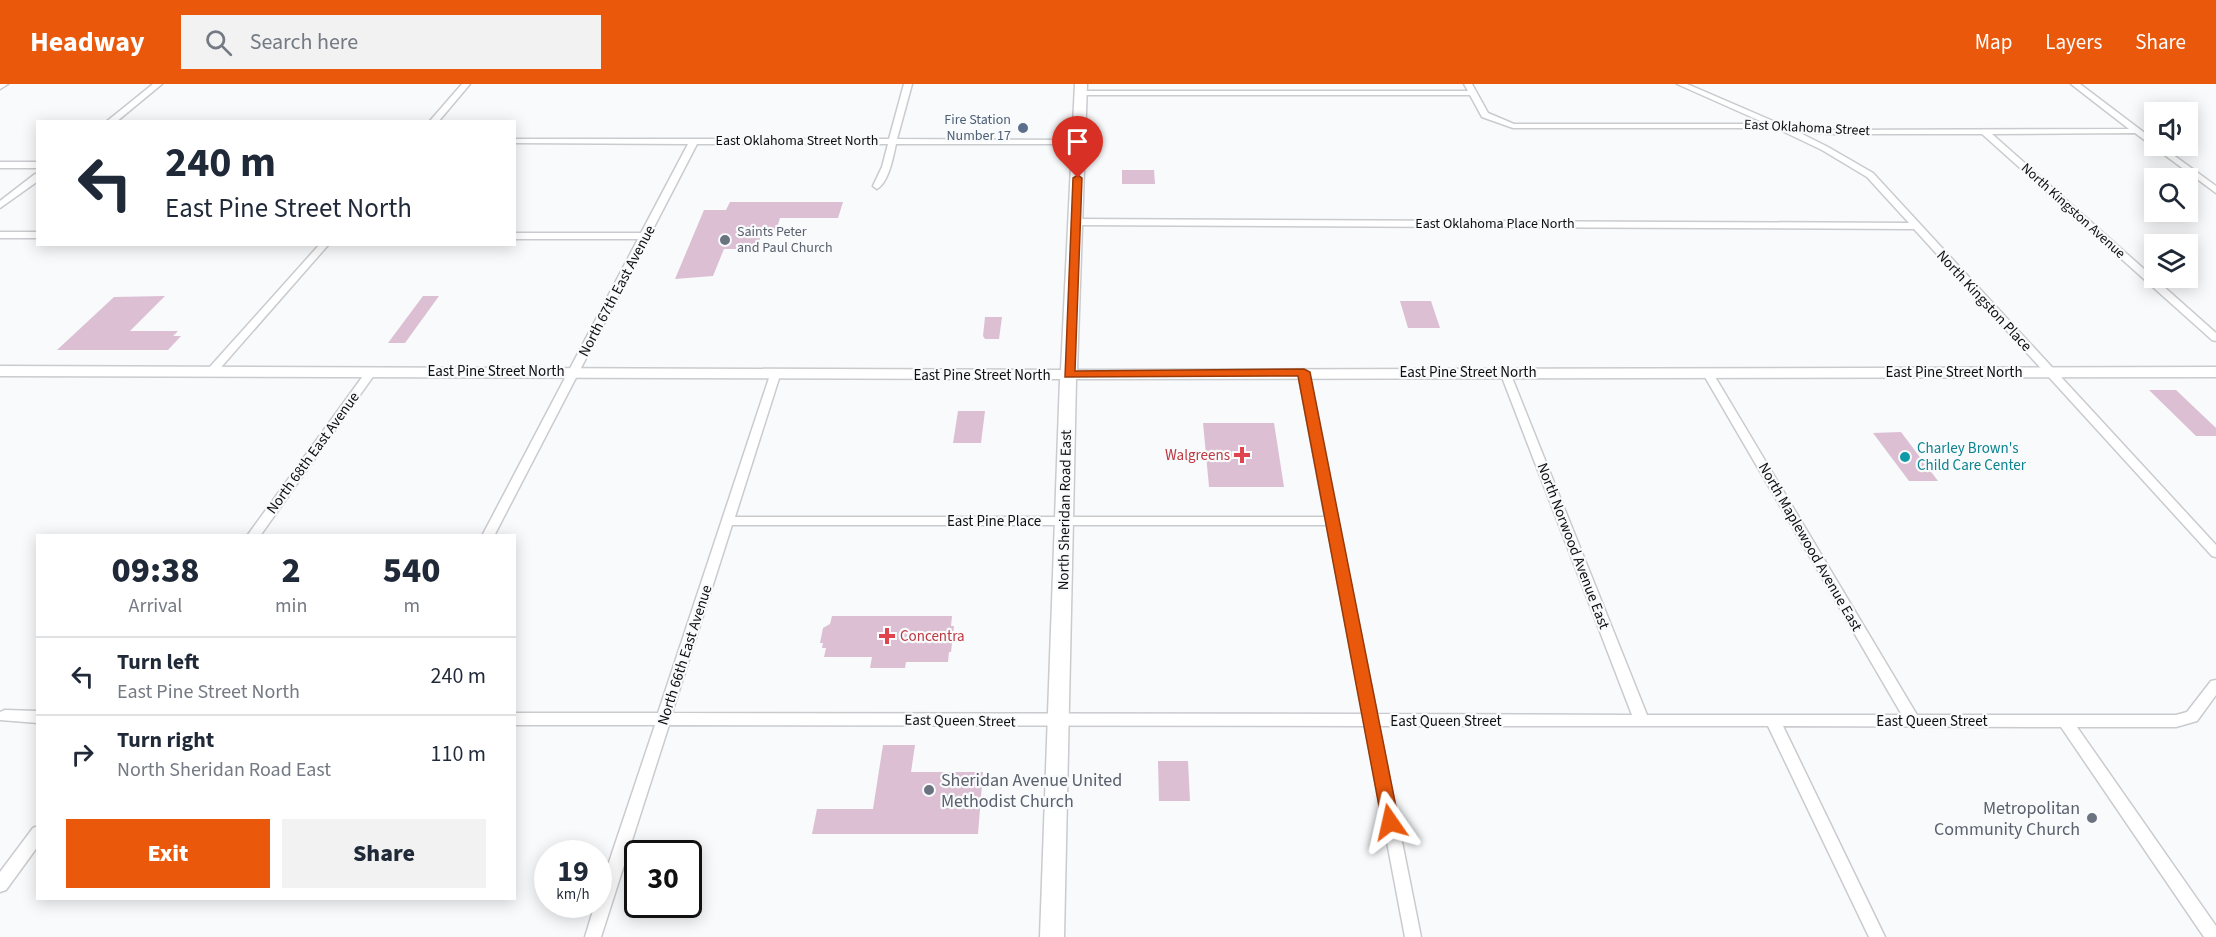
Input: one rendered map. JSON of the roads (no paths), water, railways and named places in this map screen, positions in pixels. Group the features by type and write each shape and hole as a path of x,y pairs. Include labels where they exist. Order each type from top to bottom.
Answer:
{"main road":[{"name":"North Sheridan Road East","path":"1052,937 1064,521 1081,88"},
{"name":"East Pine Street North","path":"0,371 776,372 1069,375 1304,372 2216,372"}],"street":[{"path":"0,87 4,84"},
{"path":"113,120 158,84"},
{"path":"435,120 466,84"},
{"path":"876,186 886,167 908,84"},
{"path":"1081,88 1473,93 1468,84"},
{"path":"1681,84 1783,126"},
{"path":"1690,88 1702,84"},
{"path":"2074,84 2144,136"},
{"name":"East Oklahoma Street","path":"1473,93 1485,115 1513,126 1783,126 1829,132 2137,131"},
{"name":"North Kingston Place","path":"1783,126 1834,152 1870,176 2216,553"},
{"name":"North Kingston Avenue","path":"1984,132 2216,338"},
{"name":"East Oklahoma Street North","path":"516,141 1079,142"},
{"name":"North 67th East Avenue","path":"489,534 694,141"},
{"path":"2170,156 2216,190"},
{"path":"0,165 36,165"},
{"path":"0,205 36,178"},
{"name":"East Oklahoma Place North","path":"1076,222 1914,226"},
{"path":"0,236 36,235"},
{"path":"516,236 645,236"},
{"path":"212,371 323,246"},
{"name":"North 68th East Avenue","path":"254,534 372,371"},
{"name":"North 66th East Avenue","path":"593,937 776,372"},
{"path":"1304,372 1413,937"},
{"name":"North Norwood Avenue East","path":"1505,372 1642,721"},
{"name":"North Maplewood Avenue East","path":"1707,372 1913,721"},
{"name":"East Pine Place","path":"728,521 1332,521"},
{"name":"East Queen Street","path":"516,719 1371,722 2183,720 2192,717 2216,685"},
{"path":"5,716 36,717"},
{"path":"1773,720 1877,937"},
{"path":"2066,722 2214,937"},
{"path":"0,885 36,836"}],"place":[{"name":"Fire Station Number 17","path":"1023,128"},
{"name":"Saints Peter and Paul Church","path":"725,240"},
{"name":"Walgreens","path":"1242,455"},
{"name":"Charley Brown's Child Care Center","path":"1905,457"},
{"name":"Concentra","path":"887,636"},
{"name":"Sheridan Avenue United Methodist Church","path":"929,790"},
{"name":"Metropolitan Community Church","path":"2092,818"}]}
